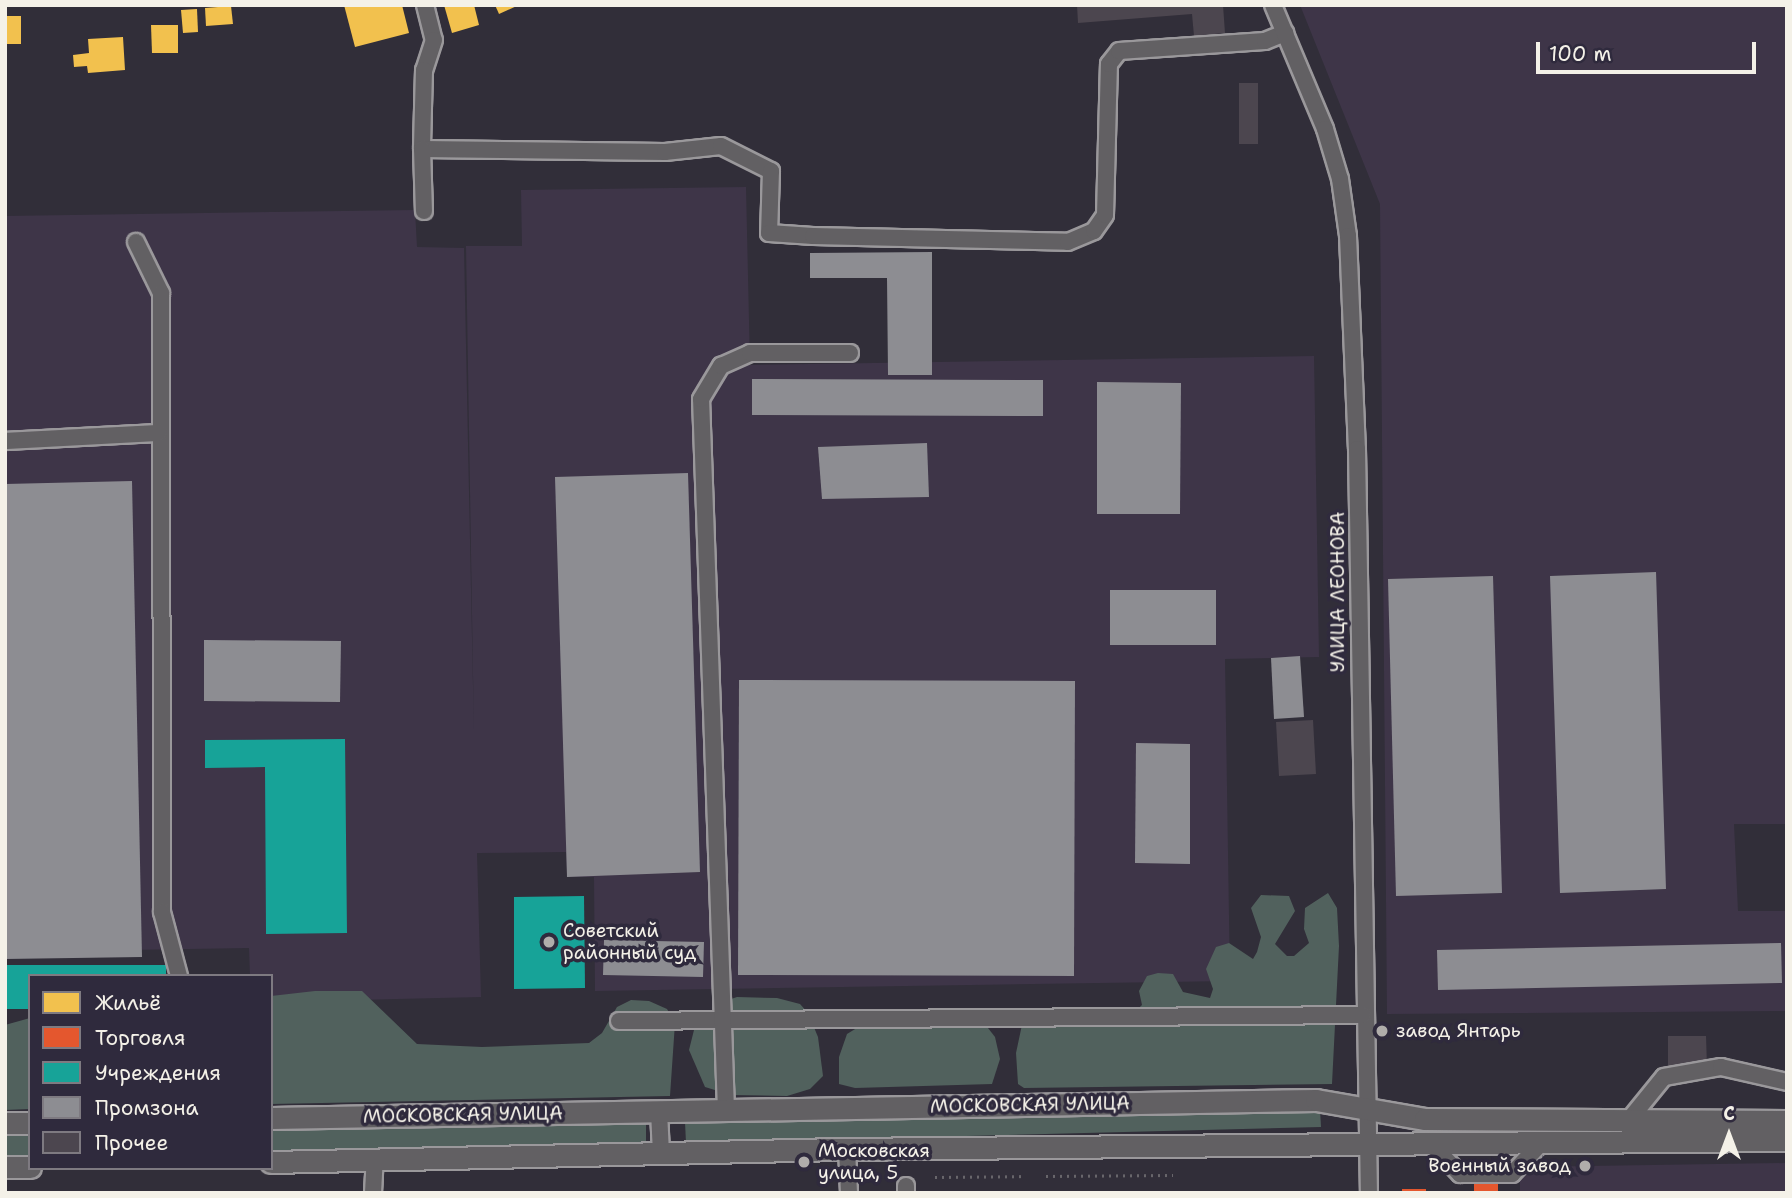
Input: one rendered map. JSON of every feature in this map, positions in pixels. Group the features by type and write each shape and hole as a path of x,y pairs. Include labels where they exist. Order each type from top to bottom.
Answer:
{"main road":[{"name":"МОСКОВСКАЯ УЛИЦА","path":"273,1118 1316,1100 1425,1119 1787,1121"},
{"path":"5,1123 28,1123"},
{"path":"273,1161 847,1149 1368,1147 1787,1140"},
{"path":"5,1167 28,1167"}],"street":[{"path":"425,5 434,40 424,71 422,149 425,211"},
{"name":"УЛИЦА ЛЕОНОВА","path":"1273,5 1332,154 1348,236 1357,449 1363,1015 1369,1193"},
{"path":"422,149 666,152 721,146 771,172 769,233 1068,242 1094,231 1105,215 1109,64 1119,51 1265,41 1284,33"},
{"path":"136,242 160,293 162,912 178,974"},
{"path":"726,1110 709,701 701,399 721,366 750,353 850,353"},
{"path":"5,441 159,433"},
{"path":"618,1021 1363,1015"},
{"path":"1629,1120 1664,1077 1721,1068 1787,1082"},
{"path":"659,1111 661,1153"},
{"path":"1431,1144 1460,1174 1512,1174 1542,1142"},
{"path":"847,1149 849,1193"},
{"path":"373,1193 375,1159"}],"path":[{"path":"1046,1177 1173,1175"},
{"path":"935,1177 1026,1176"}],"shaded area":[{"path":"1300,5 1787,5 1787,824 1734,824 1738,911 1786,911 1787,1011 1387,1014 1380,204"},
{"path":"746,187 750,365 1314,356 1319,657 1225,659 1230,981 595,991 594,877 567,877 566,852 477,853 481,997 273,1002 273,974 250,974 249,948 5,952 5,216 415,210 417,247 464,248 474,735 466,246 522,246 521,190"},
{"path":"1328,893 1337,908 1339,946 1332,1084 1024,1088 1018,1084 1016,1053 1023,1020 1127,1019 1142,1005 1139,991 1147,976 1158,973 1173,974 1183,992 1210,998 1213,989 1206,969 1216,947 1229,943 1253,959 1257,952 1261,937 1251,908 1261,895 1289,896 1295,911 1275,944 1287,956 1294,956 1309,943 1304,929 1305,908"},
{"path":"315,991 362,991 417,1044 482,1047 589,1043 602,1033 617,1007 631,1000 649,1001 667,1009 675,1023 670,1096 273,1104 273,996"},
{"path":"737,997 777,998 800,1004 808,1013 818,1037 823,1076 810,1089 787,1096 731,1095 705,1087 689,1050 694,1030 719,1003"},
{"path":"28,1019 28,1109 5,1110 5,1025"},
{"path":"981,1019 995,1037 1000,1059 992,1084 855,1088 839,1084 839,1057 847,1034 860,1026"},
{"path":"1320,1109 1321,1127 686,1143 685,1122"},
{"path":"646,1119 646,1146 273,1153 273,1126"},
{"path":"28,1131 28,1158 5,1158 5,1132"},
{"path":"1787,1163 1787,1193 1520,1193 1520,1167"}],"building: Жильё":[{"path":"344,5 402,5 409,33 355,47"},
{"path":"444,5 474,5 479,25 452,33"},
{"path":"495,5 519,5 499,14"},
{"path":"231,6 233,24 206,26 205,8"},
{"path":"197,9 198,32 183,33 181,10"},
{"path":"5,16 21,16 21,44 5,44"},
{"path":"151,25 178,25 178,53 152,53"},
{"path":"123,37 125,70 88,73 87,66 74,67 73,55 89,53 88,39"}],"building: Торговля":[{"path":"1474,1183 1498,1183 1498,1193 1474,1193"},
{"path":"1402,1189 1426,1189 1426,1193 1402,1193"}],"building: Учреждения":[{"path":"345,739 347,933 266,934 265,767 205,768 205,740"},
{"name":"Советский районный суд","path":"584,896 585,988 514,989 514,897"},
{"path":"5,965 166,965 166,974 28,974 28,1009 5,1009"}],"building: Промзона":[{"path":"932,252 932,375 888,375 887,278 810,278 810,253"},
{"path":"752,379 1043,380 1043,416 752,415"},
{"path":"1097,382 1181,383 1180,514 1097,514"},
{"path":"927,443 929,497 822,499 818,447"},
{"path":"688,473 700,872 567,877 555,477"},
{"path":"132,481 142,957 5,959 5,484"},
{"path":"1656,572 1666,889 1560,893 1550,576"},
{"path":"1493,576 1502,893 1396,896 1388,579"},
{"path":"1110,590 1216,590 1216,645 1110,645"},
{"path":"204,640 341,641 340,702 204,701"},
{"path":"1300,656 1304,717 1274,719 1271,658"},
{"path":"739,680 1075,681 1074,976 738,975"},
{"path":"1136,743 1190,744 1190,864 1135,863"},
{"path":"604,940 704,942 703,977 603,975"},
{"path":"1781,943 1782,983 1438,990 1437,950"}],"building: Прочее":[{"path":"1077,5 1223,5 1225,33 1194,36 1192,14 1078,23"},
{"path":"1239,83 1258,83 1258,144 1239,144"},
{"path":"1313,720 1316,774 1279,776 1276,722"},
{"path":"1668,1036 1706,1036 1707,1068 1668,1068"}],"place":[{"name":"Советский районный суд","path":"549,942"},
{"name":"завод Янтарь","path":"1382,1031"},
{"name":"Московская улица, 5","path":"804,1162"},
{"name":"Военный завод","path":"1585,1166"}]}
